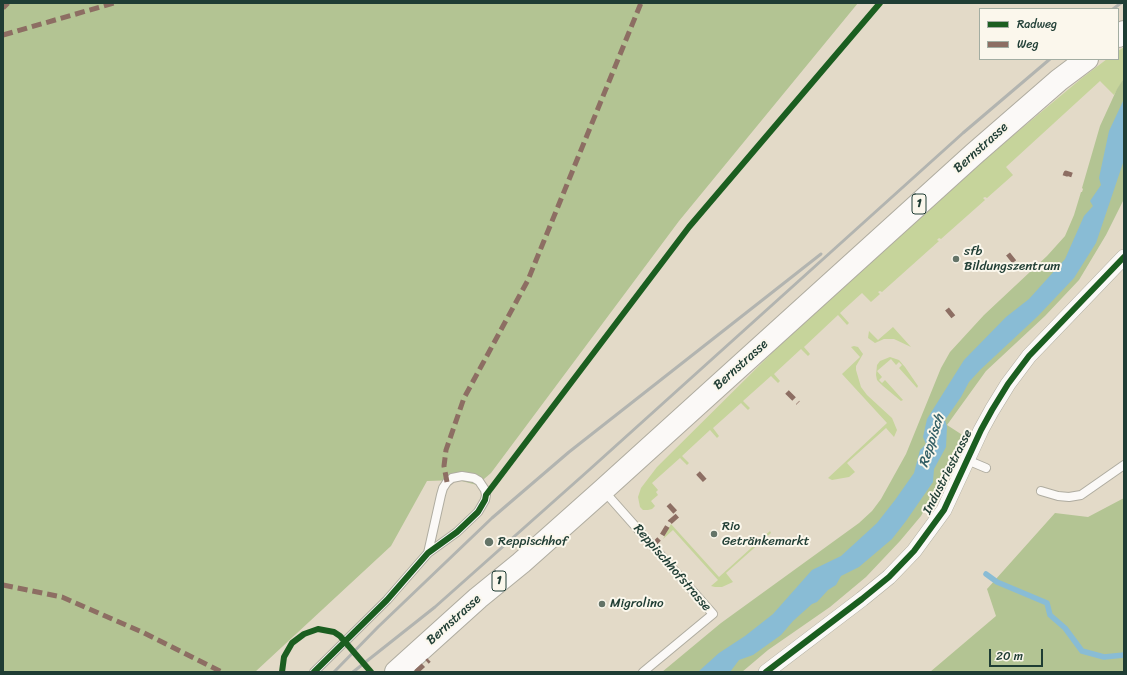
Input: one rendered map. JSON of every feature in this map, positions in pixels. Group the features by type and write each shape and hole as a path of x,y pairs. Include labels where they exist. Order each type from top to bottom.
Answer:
{"main road":[{"name":"Bernstrasse","path":"396,672 478,598 521,563 604,490 974,154 1059,80 1086,60"}],"street":[{"name":"Industriestrasse","path":"766,672 862,599 889,577 914,552 944,510 992,410 1008,384 1029,356 1124,257"}],"lane":[{"path":"968,460 986,468"},
{"path":"1041,491 1058,496 1069,497 1081,495 1124,465"},
{"path":"314,672 387,600 428,553 457,532 472,518 482,505 486,495 482,485 474,478 462,476 452,478 447,482 441,495 428,553"},
{"name":"Reppischhofstrasse","path":"604,490 623,514 713,614 643,672"}],"green space":[{"path":"3,3 858,3 679,221 491,473 477,485 458,480 427,481 391,546 255,672 3,672"},
{"path":"1124,47 1124,78 1114,95 1100,81 1006,167 1013,175 987,198 983,198 985,200 941,239 939,238 937,240 939,241 882,292 878,292 880,294 871,302 862,293 840,313 849,323 847,325 838,315 804,347 810,354 808,356 801,349 774,374 780,381 778,383 771,376 743,401 750,408 748,410 741,403 713,428 719,436 717,438 710,430 682,456 689,463 687,465 680,458 652,483 658,490 656,492 658,495 651,501 655,506 652,509 643,510 640,507 638,497 641,488 657,467 784,341 992,153 1106,60 1119,60 1119,50"},
{"path":"1124,78 1124,199 1106,235 1079,280 1045,316 986,371 947,425 964,436 921,516 866,577 830,607 768,650 742,672 662,672 721,623 859,523 872,511 881,499 906,454 941,368 950,352 984,315 1047,256 1065,236 1083,189 1082,188 1100,126 1117,89"},
{"path":"893,327 911,347 894,339 884,339 875,343 868,338 869,331 878,340"},
{"path":"851,347 858,347 863,354 856,366 861,387 867,395 892,418 897,430 894,437 886,428 847,463 855,472 849,477 832,480 828,478 887,423 842,374 860,357"},
{"path":"890,357 899,360 918,386 917,388 899,368 902,365 899,362 896,365 891,359 877,371 882,377 879,380 882,383 885,380 903,400 901,401 877,380 876,375 877,365 880,361"},
{"path":"1124,498 1124,672 930,672 996,616 987,589 1055,513 1088,517"},
{"path":"671,524 719,577 770,531 771,533 726,573 733,582 722,587 715,587 711,586 718,580 673,530 663,539"}],"water":[{"name":"Reppisch","path":"1124,99 1124,160 1096,243 1074,278 1038,316 969,382 961,397 945,420 947,427 946,447 934,469 933,482 906,521 892,539 859,567 841,576 836,585 828,590 817,602 812,604 793,621 781,635 753,655 739,660 730,672 690,672 699,671 719,653 745,636 773,614 812,570 841,556 877,523 895,500 914,473 920,450 926,444 923,437 927,419 964,360 1006,317 1029,299 1065,259 1084,216 1093,206 1090,201 1101,185 1099,178 1109,131"}],"waterway":[{"path":"986,574 997,582 1047,603 1050,615 1065,628 1082,651 1104,657 1124,655"}],"railway":[{"path":"1114,8 1121,3"},
{"path":"353,672 435,607 963,133 1049,60"},
{"path":"334,672 378,627 492,518 569,452 821,254"}],"marked path":[{"path":"3,8 8,3"},
{"path":"3,35 114,3"},
{"path":"447,482 444,466 446,450 464,398 528,280 641,3"},
{"path":"1065,176 1066,173 1072,175"},
{"path":"1008,254 1016,264"},
{"path":"947,309 956,320"},
{"path":"787,392 798,403"},
{"path":"698,473 708,484"},
{"path":"652,546 661,537 670,522 678,515 666,502"},
{"path":"3,585 62,597 144,633 222,672"},
{"path":"416,672 429,660"}],"cycle path":[{"path":"314,672 387,600 428,553 457,532 478,512 485,500 486,495 689,227 880,3"},
{"path":"766,672 889,577 914,551 944,510 981,430 1008,384 1029,356 1124,257"},
{"path":"282,672 284,657 292,643 304,634 318,629 334,632 340,636 371,672"}],"place":[{"name":"sfb Bildungszentrum","path":"956,259"},
{"name":"Rio Getränkemarkt","path":"714,534"},
{"name":"Reppischhof","path":"489,542"},
{"name":"Migrolino","path":"602,604"}]}
